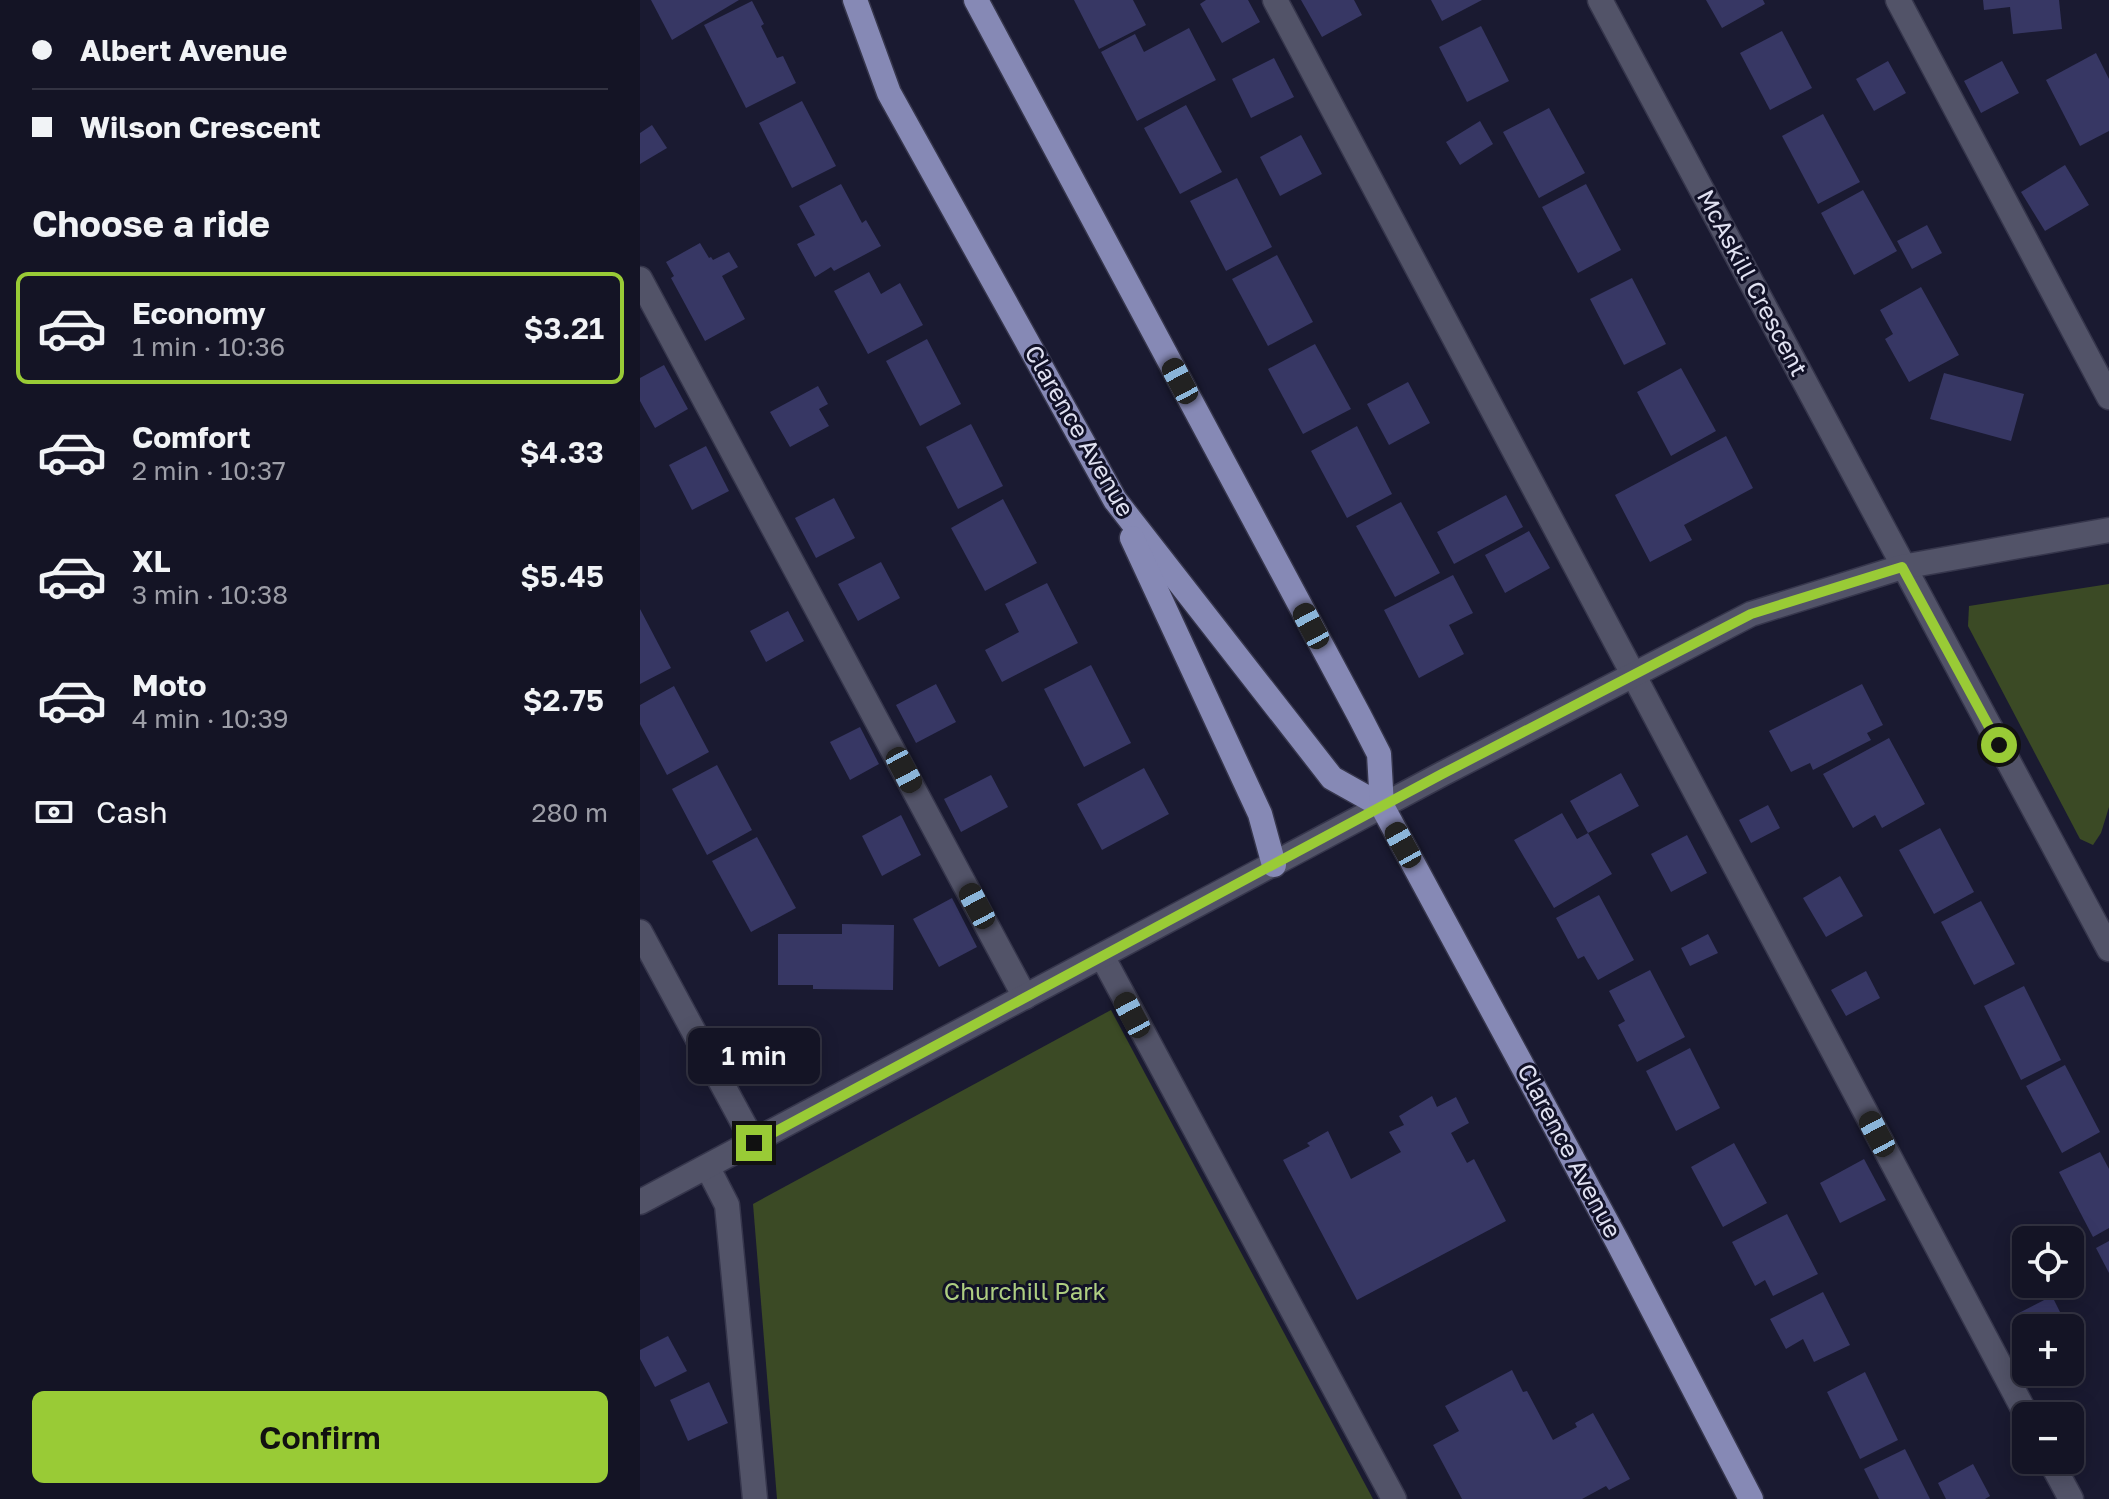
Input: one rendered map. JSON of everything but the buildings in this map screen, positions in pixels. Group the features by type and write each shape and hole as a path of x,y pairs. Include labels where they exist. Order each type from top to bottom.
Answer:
{"main road":[{"name":"Clarence Avenue","path":"855,0 889,93 1115,500 1332,778 1382,806"},
{"name":"Clarence Avenue","path":"976,0 1379,754 1382,806 1617,1241 1751,1499"},
{"path":"1115,500 1260,814 1274,865"}],"street":[{"path":"1275,0 2020,1402"},
{"name":"McAskill Crescent","path":"1600,0 1902,567 2107,935"},
{"path":"1898,0 2109,397"},
{"path":"640,279 1025,997"},
{"path":"640,1202 1382,806 1751,614 1902,567 2109,530"},
{"path":"640,932 754,1143"},
{"path":"1102,956 1394,1499"},
{"path":"708,1168 727,1205 755,1499"},
{"path":"2058,1474 2071,1499"}],"green space":[{"path":"2109,584 2109,807 2101,833 2093,845 2080,839 1968,626 1969,606"},
{"name":"Churchill Park","path":"1111,1010 1373,1499 777,1499 753,1204"}],"route":[{"path":"754,1143 1319,839 1751,614 1902,567 1999,745"}]}
